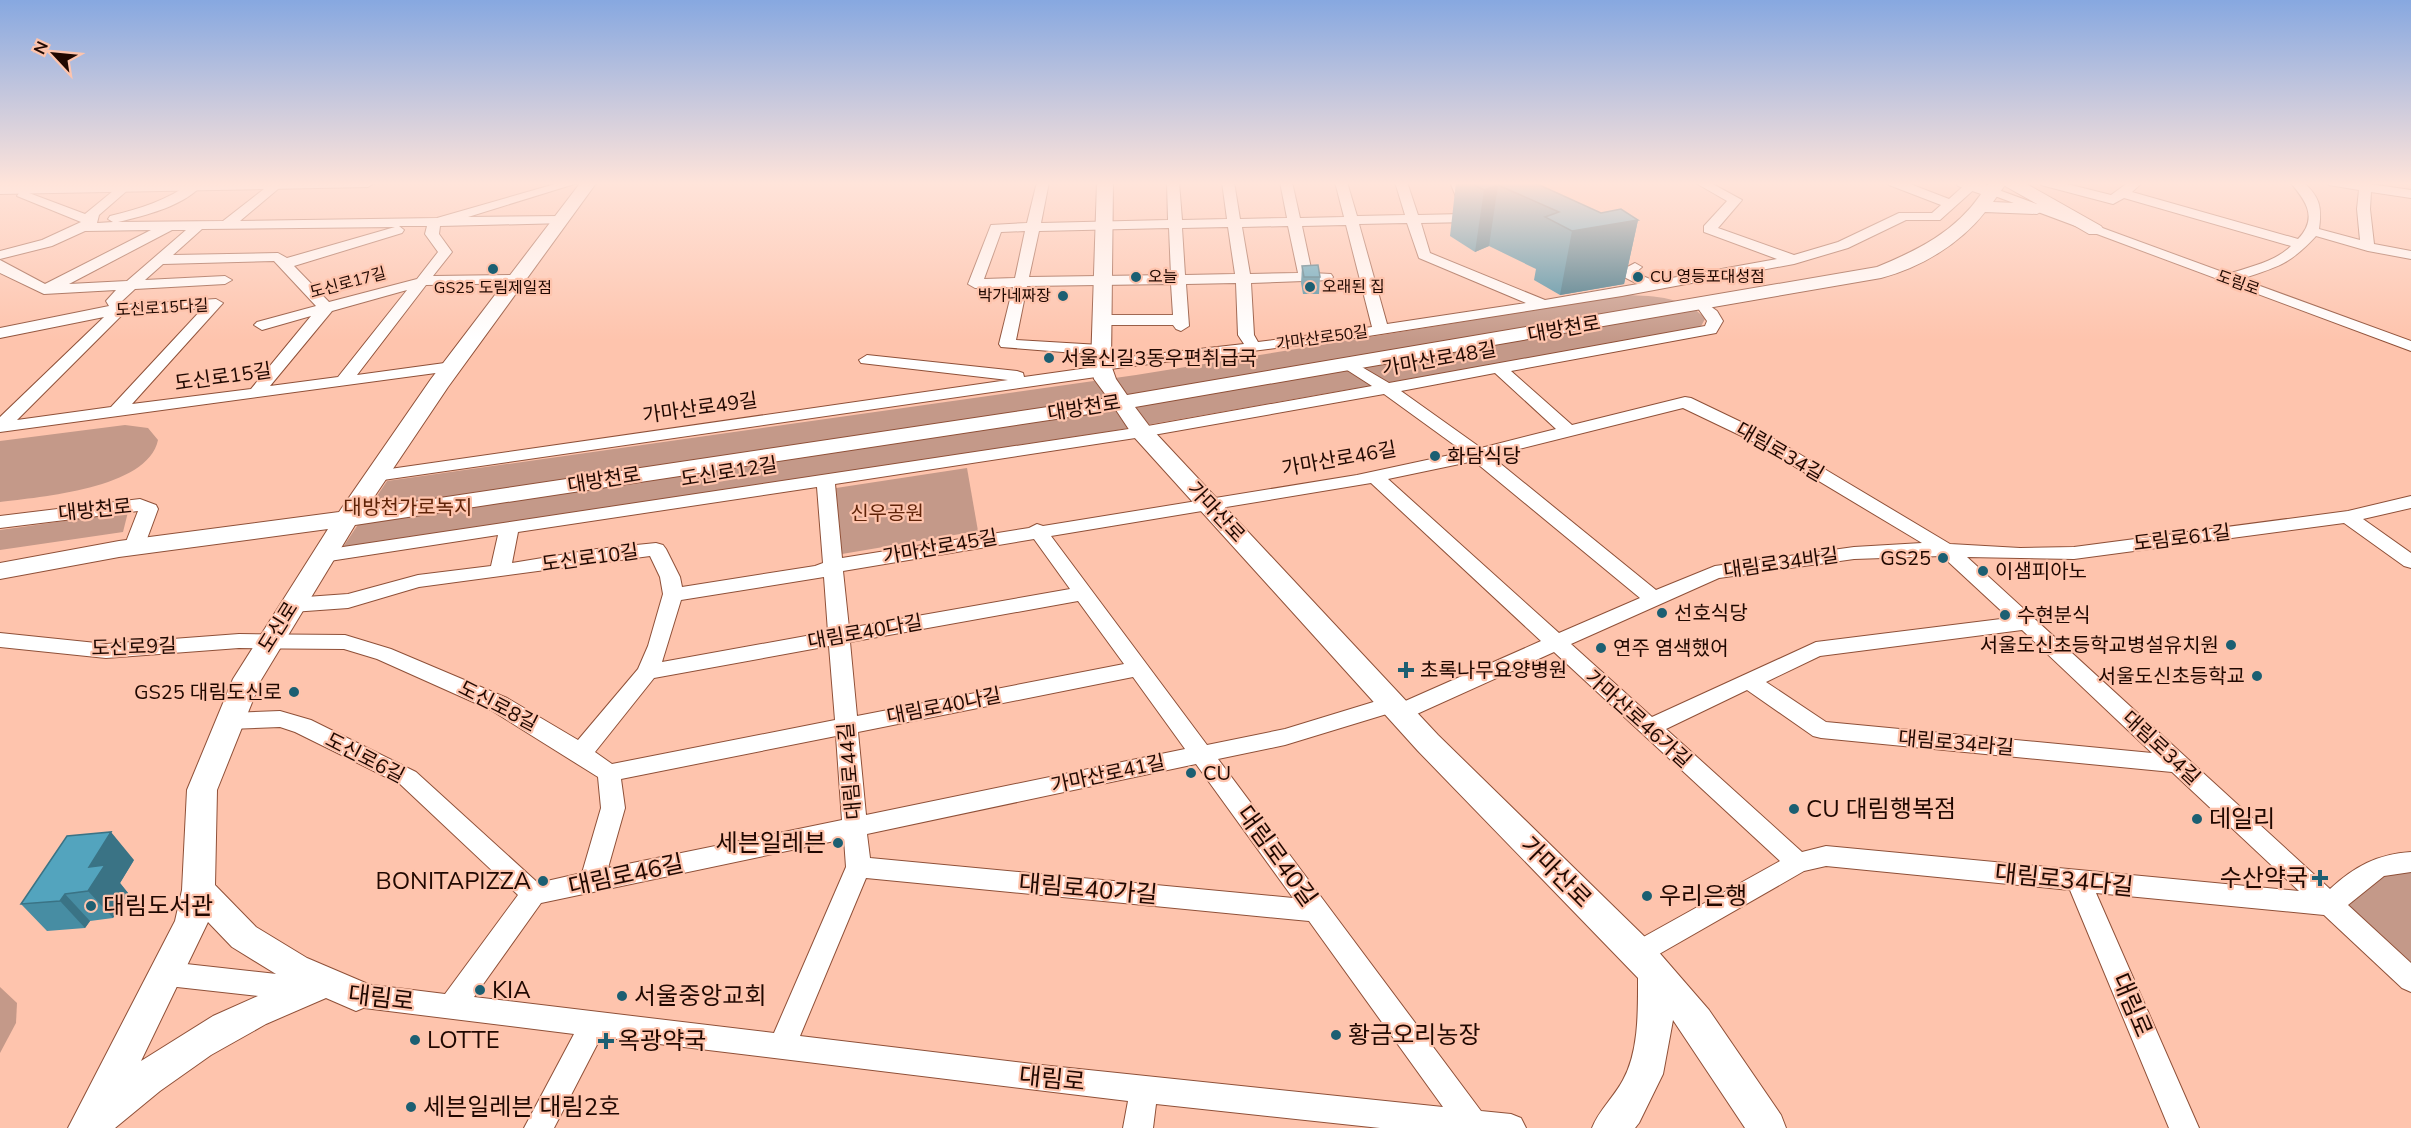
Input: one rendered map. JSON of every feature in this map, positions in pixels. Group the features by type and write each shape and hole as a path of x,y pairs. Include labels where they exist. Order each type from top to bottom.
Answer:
{"main road":[{"name":"도신로","path":"87,1128 168,974 192,921 198,890 202,790 228,721 247,679 323,556 376,476 452,367 550,235"},
{"name":"가마산로","path":"1103,235 1101,362 1104,379 1119,403 1142,432 1396,708 1646,963 1696,1021 1767,1128"},
{"name":"대방천로","path":"0,571 49,560 126,548 347,519 1119,403 1350,365 1881,272 1936,249 1953,235"},
{"path":"0,553 58,544 126,548"},
{"path":"0,582 32,577 126,548"},
{"name":"대방천로","path":"0,563 49,560"},
{"path":"198,890 244,937 295,969 356,995"},
{"path":"1611,1128 1632,1099 1649,1061 1656,1024 1646,963"},
{"path":"87,1128 130,1092 202,1040 276,1001 312,990"}],"street":[{"path":"0,255 46,243 64,235"},
{"path":"44,290 102,263 153,235"},
{"path":"0,427 119,310 113,301 188,235"},
{"path":"285,264 387,235"},
{"path":"343,382 424,282 445,252 432,235"},
{"path":"994,235 975,284 1326,277"},
{"path":"1031,235 1006,344 1101,362"},
{"path":"1101,320 1181,323 1176,235"},
{"path":"1237,235 1243,278 1246,335 1254,348"},
{"path":"1296,235 1306,277"},
{"path":"1356,235 1382,330"},
{"path":"1417,235 1424,255 1542,304"},
{"path":"1724,235 1794,260"},
{"name":"가마산로50길","path":"1101,362 1254,348 1542,304 1794,260 1843,245 1865,235"},
{"name":"도림로","path":"2107,235 2411,346"},
{"path":"2268,235 2301,244"},
{"path":"2226,279 2270,266 2290,255 2309,235"},
{"path":"2325,235 2368,247 2411,255"},
{"path":"2366,235 2368,247"},
{"path":"160,260 278,257 326,308 255,394"},
{"path":"0,264 2,268 44,290 225,280"},
{"path":"1635,267 1623,273 1648,286"},
{"name":"도신로17길","path":"262,325 424,282 517,279"},
{"name":"도신로15다길","path":"0,333 119,310 216,303 115,412"},
{"name":"가마산로48길","path":"1142,432 1711,330 1715,321 1712,314 1702,304"},
{"name":"가마산로49길","path":"867,360 1020,376 1029,382"},
{"name":"가마산로49길","path":"376,476 1029,382 1101,362"},
{"path":"1350,365 1389,389 1476,455 1654,599"},
{"name":"도신로15길","path":"0,427 452,367"},
{"path":"1500,369 1569,432"},
{"name":"가마산로46길","path":"1210,505 1476,455 1685,402"},
{"name":"대림로34길","path":"1685,402 1758,437 1950,552 2411,980"},
{"name":"도신로12길","path":"323,556 1142,432"},
{"name":"가마산로46가길","path":"1374,476 1798,863"},
{"name":"대림로44길","path":"782,1046 858,867 826,480"},
{"name":"도림로61길","path":"1950,552 2074,553 2348,517 2411,502"},
{"name":"대방천로","path":"0,522 140,505 149,509 126,548"},
{"name":"가마산로45길","path":"673,592 678,594 808,574 833,566 1037,530 1100,524 1210,505"},
{"path":"2348,517 2411,562"},
{"path":"503,571 501,567 510,528"},
{"name":"대림로40길","path":"1037,530 1473,1124"},
{"name":"도신로10길","path":"292,605 348,601 418,581 503,571 597,555 656,549 670,577 673,592"},
{"name":"대림로34바길","path":"1555,643 1715,572 1854,553 1934,549 1950,552"},
{"path":"581,753 647,672 658,646 673,592"},
{"name":"대림로40다길","path":"647,672 1084,593"},
{"path":"1648,728 1816,649 2026,623"},
{"name":"도신로9길","path":"0,640 106,651 269,641"},
{"name":"도신로8길","path":"269,641 345,642 384,654 499,704 581,753 609,773"},
{"path":"1396,708 1555,643"},
{"name":"대림로40나길","path":"609,773 1139,668"},
{"name":"대림로34라길","path":"1748,680 1821,730 2178,764"},
{"name":"가마산로41길","path":"855,827 1285,737 1396,708"},
{"name":"도신로6길","path":"228,721 259,718 292,722 408,778 533,894"},
{"path":"592,882 613,808 609,773"},
{"name":"대림로46길","path":"533,894 855,827"},
{"name":"대림로34다길","path":"1798,863 1826,856 2331,905"},
{"path":"2331,905 2360,876 2373,868 2411,862"},
{"path":"1646,963 1798,863"},
{"name":"대림로40가길","path":"858,867 1317,911"},
{"name":"대림로","path":"2079,882 2184,1128"},
{"path":"452,1006 533,894"},
{"name":"대림로","path":"168,974 1144,1089 1511,1128"},
{"path":"539,1128 594,1023"},
{"path":"1138,1128 1144,1089"}],"green space":[{"name":"대방천가로녹지","path":"1628,295 1659,297 1680,302 1698,312 1705,319 1700,328 1112,431 343,547 387,481 1136,375"},
{"path":"125,425 148,428 158,440 150,457 135,470 114,480 90,487 0,502 0,441"},
{"name":"신우공원","path":"967,468 978,531 842,554 836,488"},
{"path":"128,512 123,532 0,550 0,530"},
{"path":"2411,867 2411,967 2348,907 2365,881"},
{"path":"0,987 17,1003 16,1023 0,1053"}],"building":[{"path":"1318,265 1320,277 1304,277 1302,266"},
{"path":"111,832 89,867 105,865 88,891 65,894 60,901 21,904 67,836"}],"place":[{"name":"GS25 도림제일점","path":"493,269"},
{"name":"오늘","path":"1136,277"},
{"name":"CU 영등포대성점","path":"1638,277"},
{"name":"오래된 집","path":"1310,287"},
{"name":"박가네짜장","path":"1063,296"},
{"name":"서울신길3동우편취급국","path":"1049,358"},
{"name":"화담식당","path":"1435,456"},
{"name":"GS25","path":"1943,558"},
{"name":"이샘피아노","path":"1983,571"},
{"name":"선호식당","path":"1662,613"},
{"name":"수현분식","path":"2005,615"},
{"name":"서울도신초등학교병설유치원","path":"2231,645"},
{"name":"연주 염색했어","path":"1601,648"},
{"name":"초록나무요양병원","path":"1406,670"},
{"name":"서울도신초등학교","path":"2257,676"},
{"name":"GS25 대림도신로","path":"294,692"},
{"name":"CU","path":"1191,773"},
{"name":"CU 대림행복점","path":"1794,809"},
{"name":"데일리","path":"2197,819"},
{"name":"세븐일레븐","path":"838,843"},
{"name":"수산약국","path":"2320,878"},
{"name":"BONITAPIZZA","path":"543,881"},
{"name":"우리은행","path":"1647,896"},
{"name":"대림도서관","path":"91,906"},
{"name":"KIA","path":"480,990"},
{"name":"서울중앙교회","path":"622,996"},
{"name":"황금오리농장","path":"1336,1035"},
{"name":"LOTTE","path":"415,1040"},
{"name":"옥광약국","path":"606,1041"},
{"name":"세븐일레븐 대림2호","path":"411,1107"}]}
